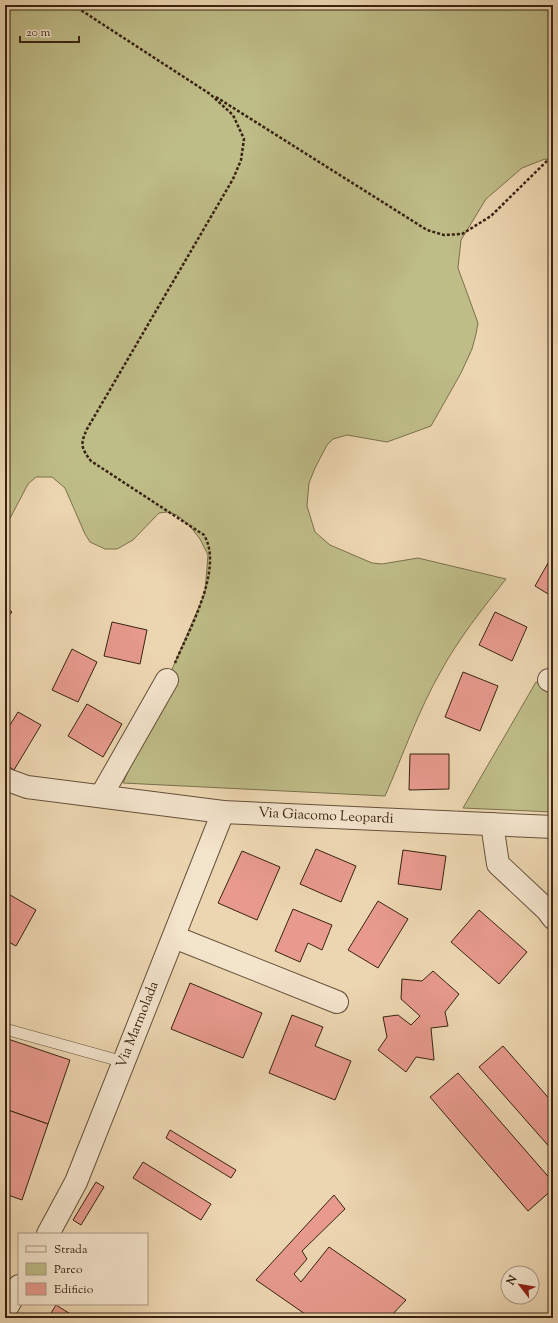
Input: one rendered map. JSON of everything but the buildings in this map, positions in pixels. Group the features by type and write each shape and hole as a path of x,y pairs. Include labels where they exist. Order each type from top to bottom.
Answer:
{"street":[{"path":"100,796 167,680"},
{"name":"Via Giacomo Leopardi","path":"5,779 27,787 224,812 553,827"},
{"name":"Via Marmolada","path":"49,1233 76,1182 224,812"},
{"path":"492,824 498,864 547,910 553,918"},
{"path":"174,937 337,1002"},
{"path":"6,1309 18,1288"}],"lane":[{"path":"5,1029 124,1062"}],"path":[{"path":"73,5 210,94 427,230 444,235 462,234 491,216 553,155"},
{"path":"167,680 204,596 210,563 208,541 204,535 91,461 83,452 82,441 87,429 233,180 241,160 244,139 233,115 210,94"}],"green space":[{"path":"5,5 553,5 553,161 545,159 522,168 486,199 461,240 458,268 478,323 472,349 461,373 431,426 387,442 347,435 333,439 327,445 309,483 307,506 315,532 330,545 372,563 382,564 418,558 506,579 463,635 441,671 418,716 385,796 123,783 205,593 208,555 200,539 189,525 177,515 167,512 159,513 133,540 117,549 105,549 90,542 65,488 52,477 36,477 28,484 5,528"},
{"path":"536,682 553,691 553,812 463,808"}]}
